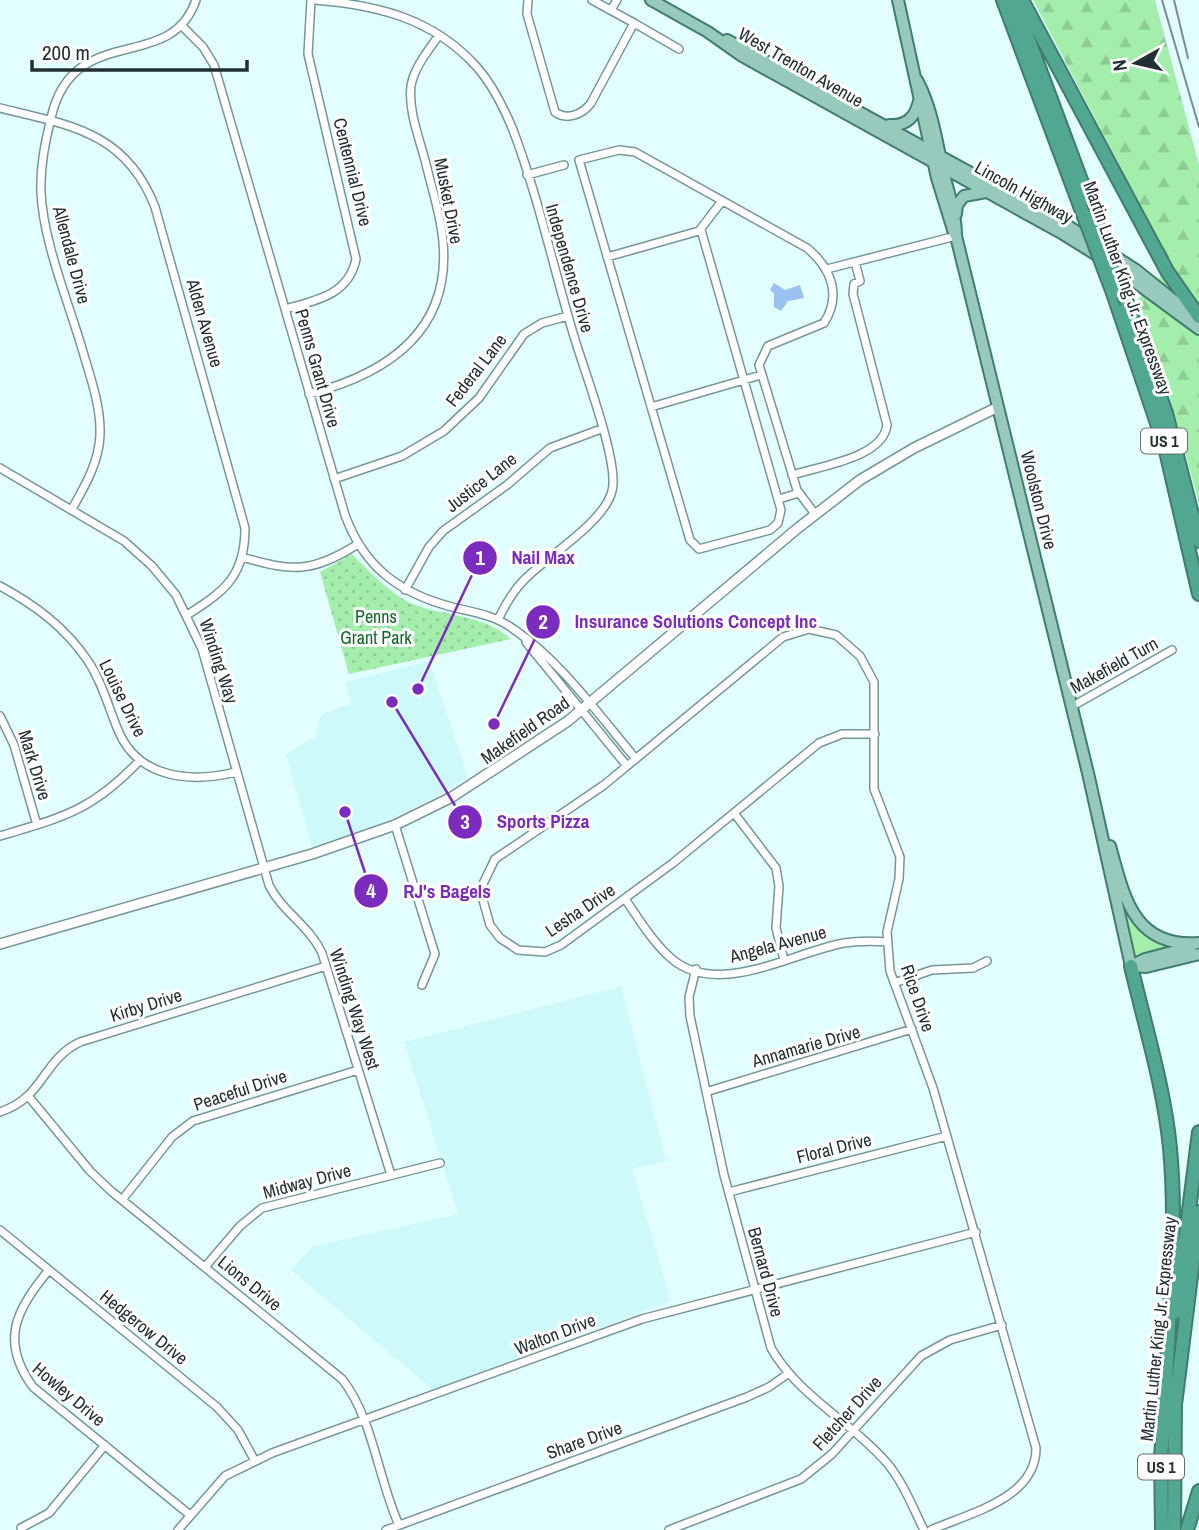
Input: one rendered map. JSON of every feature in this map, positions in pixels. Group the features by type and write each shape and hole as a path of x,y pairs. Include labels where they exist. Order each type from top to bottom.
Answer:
{"highway":[{"name":"Martin Luther King Jr. Expressway","path":"1003,0 1113,293 1165,447 1199,594"},
{"name":"Martin Luther King Jr. Expressway","path":"1014,0 1127,303 1172,433 1199,541"},
{"path":"1022,0 1167,271 1199,319"},
{"path":"1131,966 1163,1100 1171,1164 1165,1404"},
{"name":"Martin Luther King Jr. Expressway","path":"1161,1530 1165,1404 1199,1132"},
{"name":"Martin Luther King Jr. Expressway","path":"1174,1530 1175,1405 1199,1212"},
{"path":"1187,1530 1199,1491"}],"main road":[{"name":"West Trenton Avenue","path":"651,0 708,32 742,56 937,159"},
{"path":"898,0 919,99 937,159"},
{"path":"708,32 747,48 882,123 937,159"},
{"path":"917,80 926,97 937,159"},
{"path":"882,123 895,125 907,122 915,113 919,99"},
{"name":"Lincoln Highway","path":"937,159 1091,240 1136,270 1199,319"},
{"name":"Lincoln Highway","path":"937,159 1108,262 1199,329"},
{"name":"Woolston Drive","path":"937,159 956,220 956,236 1088,773 1131,966 1144,959 1199,944"},
{"name":"Woolston Drive","path":"937,159 948,222 956,236"},
{"path":"956,220 957,205 964,196 975,192 989,192"},
{"name":"Woolston Drive","path":"1088,773 1129,909 1142,925 1160,937 1199,944"},
{"path":"1131,966 1146,967 1199,954"}],"street":[{"path":"183,27 196,0"},
{"name":"Independence Drive","path":"313,0 388,10 419,23 463,53 485,77 510,122 527,175 601,429 613,481 607,504 522,582 498,620"},
{"name":"Centennial Drive","path":"285,309 335,292 350,275 356,258 308,54 313,0"},
{"path":"528,0 527,14 555,112 562,116 587,109 634,23"},
{"path":"592,0 607,6 679,49"},
{"path":"607,6 617,0"},
{"name":"Allendale Drive","path":"72,509 93,468 99,445 100,422 42,206 42,159 50,120 66,81 88,61 172,35 183,27"},
{"name":"Penns Grant Drive","path":"183,27 203,47 214,65 334,479 358,544 381,573 405,590 498,620 519,632 549,656 585,707"},
{"name":"Musket Drive","path":"309,394 364,377 383,366 412,339 435,300 443,262 442,230 411,89 420,64 439,35"},
{"name":"Alden Avenue","path":"0,108 81,129 107,142 136,169 150,195 243,514 245,541 242,557 223,591 187,615"},
{"path":"701,230 779,499 779,519 770,530 705,548 696,547 690,540 579,160 629,150 807,248 827,269 834,297 829,314 815,329 768,346 759,365 792,475 799,493 815,514"},
{"path":"527,175 564,164"},
{"path":"607,257 701,230 722,201"},
{"path":"827,269 956,236"},
{"path":"792,475 871,451 886,433 887,425 853,294 855,284 860,281 855,262"},
{"name":"Federal Lane","path":"334,479 402,456 444,431 479,398 524,334 542,323 568,316"},
{"path":"651,407 761,375"},
{"name":"Makefield Road","path":"0,944 264,868 395,825 475,784 585,707 815,514 882,466 998,407"},
{"name":"Justice Lane","path":"405,590 429,547 443,531 507,485 550,449 601,429"},
{"name":"Winding Way","path":"0,468 136,550 165,581 187,615 202,649 264,868"},
{"path":"779,499 799,493"},
{"path":"242,557 286,569 310,568 328,562 358,544"},
{"name":"Louise Drive","path":"0,586 49,617 74,643 101,684 121,737 140,760 160,772 182,778 206,779 236,772"},
{"name":"Rice Drive","path":"627,766 769,647 791,633 809,629 836,635 860,656 874,682 876,798 900,857 887,942 894,983 947,1136 1035,1438 1036,1457 1032,1472 1014,1492 931,1530"},
{"name":"Makefield Turn","path":"1071,707 1172,650"},
{"path":"585,707 636,759"},
{"path":"585,707 627,766"},
{"name":"Mark Drive","path":"0,716 14,745 37,825"},
{"name":"Lesha Drive","path":"627,766 553,822 499,855 486,873 482,895 487,917 500,938 518,950 534,953 561,945 625,899 819,743 842,734 875,734"},
{"path":"0,836 86,808 110,790 140,760"},
{"path":"734,813 776,868 779,886 776,928 784,960"},
{"path":"395,825 435,954 422,985"},
{"name":"Winding Way West","path":"264,868 274,896 306,927 317,942 391,1175"},
{"name":"Angela Avenue","path":"625,899 664,951 678,964 696,969 731,974 843,943 887,942"},
{"path":"894,983 932,970 973,968 988,961"},
{"name":"Kirby Drive","path":"0,1112 29,1097 57,1058 80,1042 326,967"},
{"name":"Bernard Drive","path":"696,969 689,1006 729,1192 771,1348 789,1373 853,1430 894,1473 924,1530"},
{"name":"Annamarie Drive","path":"709,1091 912,1029"},
{"name":"Peaceful Drive","path":"122,1200 172,1138 193,1121 358,1070"},
{"name":"Lions Drive","path":"29,1097 90,1171 122,1200 342,1379 357,1401 388,1502 399,1525"},
{"name":"Floral Drive","path":"729,1192 947,1136"},
{"name":"Midway Drive","path":"205,1267 240,1226 262,1208 440,1163"},
{"name":"Hedgerow Drive","path":"0,1230 217,1407 238,1430 255,1461"},
{"name":"Walton Drive","path":"178,1530 225,1476 255,1461 642,1319 975,1232"},
{"name":"Howley Drive","path":"49,1270 14,1313 7,1338 9,1355 21,1376 190,1515"},
{"name":"Fletcher Drive","path":"669,1530 801,1479 823,1463 920,1356 950,1340 1002,1325"},
{"name":"Share Drive","path":"386,1530 747,1397 769,1387 789,1373"},
{"path":"22,1528 49,1513 105,1445"},
{"path":"412,1520 416,1530"}],"shaded area":[{"path":"429,661 468,777 420,805 367,829 312,847 286,754 315,737 321,714 351,704 345,682"},
{"path":"621,986 666,1161 632,1169 671,1301 433,1390 291,1270 313,1246 458,1214 404,1042"}],"green space":[{"path":"1033,0 1155,0 1199,165 1199,503 1162,369 1138,299 1172,265"},
{"name":"Penns Grant Park","path":"352,554 406,601 427,609 477,620 511,639 349,674 320,572"},
{"path":"1121,906 1132,919 1170,944 1170,949 1136,957"}],"water":[{"path":"774,283 785,290 800,285 804,298 788,301 781,311 774,307 774,293 770,290"}],"railway":[{"path":"1162,0 1199,127"},
{"path":"1174,0 1188,58"}],"place":[{"name":"Nail Max","path":"418,689"},
{"name":"Sports Pizza","path":"392,702"},
{"name":"Insurance Solutions Concept Inc","path":"494,724"},
{"name":"RJ's Bagels","path":"345,812"}]}
